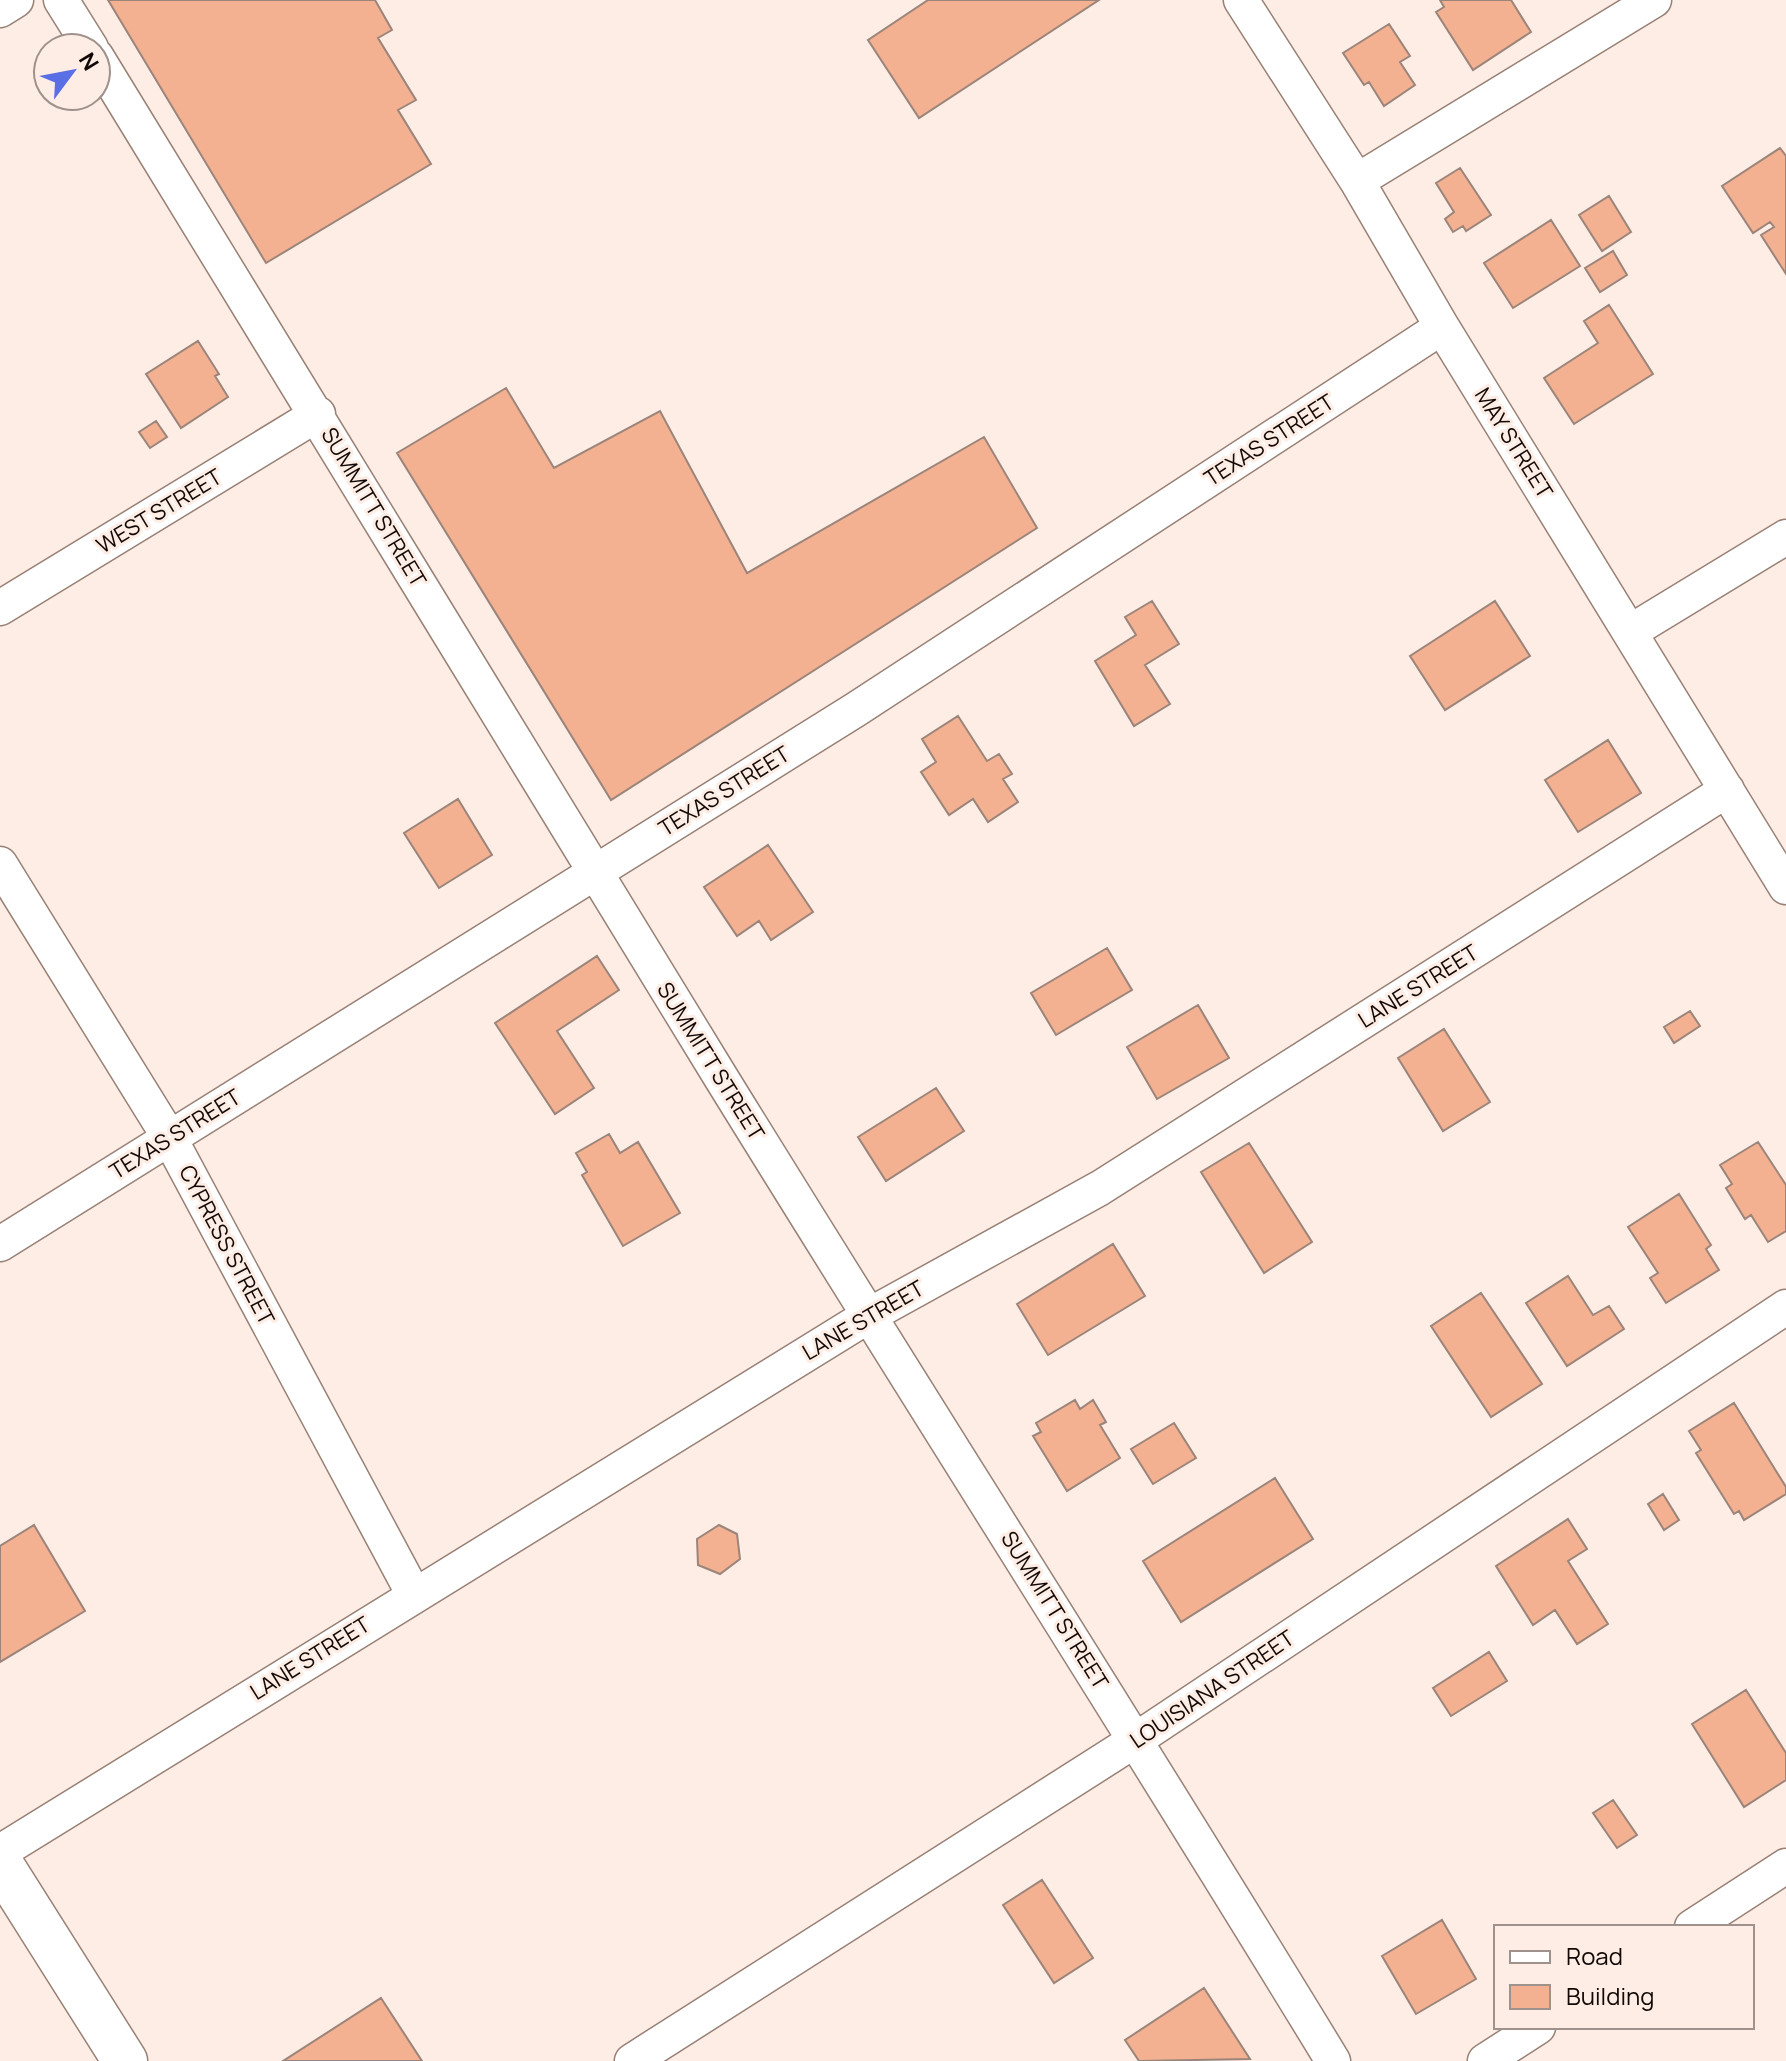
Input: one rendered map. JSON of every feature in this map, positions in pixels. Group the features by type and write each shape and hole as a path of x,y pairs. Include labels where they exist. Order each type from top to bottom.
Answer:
{"street":[{"path":"0,10 16,0"},
{"path":"61,0 81,32"},
{"name":"MAY STREET","path":"1241,0 1357,181 1442,327 1786,887"},
{"path":"1357,181 1654,0"},
{"name":"SUMMITT STREET","path":"112,82 318,414 594,872 868,1316 1137,1739 1333,2061"},
{"name":"TEXAS STREET","path":"0,1244 855,710 1442,327"},
{"name":"WEST STREET","path":"0,608 318,414"},
{"path":"1630,632 1786,537"},
{"name":"LANE STREET","path":"0,1852 413,1593 868,1316 1100,1188 1727,790"},
{"name":"CYPRESS STREET","path":"0,864 169,1137 413,1593"},
{"name":"LOUISIANA STREET","path":"632,2061 1137,1739 1786,1307"},
{"path":"0,1863 125,2061"},
{"path":"1695,1925 1786,1866"},
{"path":"1485,2061 1535,2029"}],"building":[{"path":"108,0 375,0 392,30 378,38 416,100 398,110 431,164 266,263"},
{"path":"928,0 1099,0 919,118 868,40"},
{"path":"1440,0 1511,0 1531,32 1473,70 1436,12 1444,7"},
{"path":"1389,24 1410,56 1400,62 1415,85 1384,106 1369,82 1364,85 1343,53"},
{"path":"1780,148 1786,156 1786,274 1761,235 1774,227 1770,222 1753,233 1722,186"},
{"path":"1460,168 1491,215 1466,231 1463,226 1453,232 1445,219 1454,212 1436,183"},
{"path":"1609,196 1631,232 1602,251 1579,215"},
{"path":"1551,220 1580,266 1513,308 1484,263"},
{"path":"1613,251 1627,275 1600,292 1585,268"},
{"path":"1609,305 1653,374 1574,424 1544,378 1598,343 1584,321"},
{"path":"198,341 219,374 215,376 228,397 181,428 146,374"},
{"path":"506,388 554,468 660,411 747,573 984,437 1037,528 611,800 397,453"},
{"path":"156,421 167,437 150,448 139,432"},
{"path":"1152,601 1179,644 1145,665 1170,704 1134,726 1095,661 1136,635 1125,617"},
{"path":"1495,601 1530,656 1445,710 1410,656"},
{"path":"958,716 987,761 999,754 1012,774 1003,779 1018,802 988,822 973,799 949,815 921,772 936,762 922,739"},
{"path":"1608,740 1641,793 1578,832 1545,780"},
{"path":"458,799 492,855 439,888 404,833"},
{"path":"768,845 813,912 771,940 759,921 737,936 704,887"},
{"path":"1107,948 1132,990 1056,1035 1031,993"},
{"path":"597,956 619,990 557,1031 594,1088 555,1114 495,1023"},
{"path":"1198,1005 1229,1058 1157,1099 1127,1047"},
{"path":"1690,1011 1700,1026 1674,1043 1664,1027"},
{"path":"1444,1029 1490,1102 1443,1131 1398,1058"},
{"path":"936,1088 964,1131 886,1181 858,1137"},
{"path":"609,1134 620,1153 638,1142 680,1213 623,1246 582,1175 587,1172 576,1153"},
{"path":"1758,1142 1786,1185 1786,1231 1768,1242 1751,1215 1745,1219 1726,1188 1732,1184 1720,1165"},
{"path":"1249,1143 1312,1242 1264,1273 1201,1172"},
{"path":"1679,1194 1711,1245 1706,1249 1719,1270 1666,1303 1650,1278 1658,1273 1628,1227"},
{"path":"1113,1244 1145,1296 1048,1355 1017,1304"},
{"path":"1568,1276 1593,1315 1609,1306 1624,1329 1567,1366 1526,1303"},
{"path":"1481,1293 1542,1384 1491,1417 1431,1326"},
{"path":"1075,1400 1080,1409 1093,1400 1106,1422 1100,1425 1120,1458 1067,1491 1033,1436 1041,1432 1036,1423"},
{"path":"1734,1403 1786,1487 1786,1494 1744,1520 1739,1511 1734,1514 1696,1453 1701,1450 1689,1431"},
{"path":"1174,1423 1196,1458 1153,1484 1131,1449"},
{"path":"1275,1478 1313,1539 1181,1622 1143,1561"},
{"path":"1663,1494 1679,1520 1664,1530 1648,1504"},
{"path":"1568,1519 1587,1549 1568,1561 1608,1624 1577,1644 1555,1610 1533,1625 1496,1566"},
{"path":"34,1525 85,1611 0,1662 0,1546"},
{"path":"719,1525 737,1534 740,1559 720,1574 698,1565 697,1539"},
{"path":"1489,1652 1507,1681 1451,1716 1433,1688"},
{"path":"1746,1690 1786,1753 1786,1780 1744,1807 1692,1724"},
{"path":"1613,1800 1637,1835 1617,1848 1593,1813"},
{"path":"1042,1880 1093,1958 1054,1983 1003,1905"},
{"path":"1442,1920 1476,1979 1416,2014 1382,1956"},
{"path":"1204,1988 1250,2059 1139,2061 1125,2040"},
{"path":"381,1998 422,2061 283,2061"}]}
